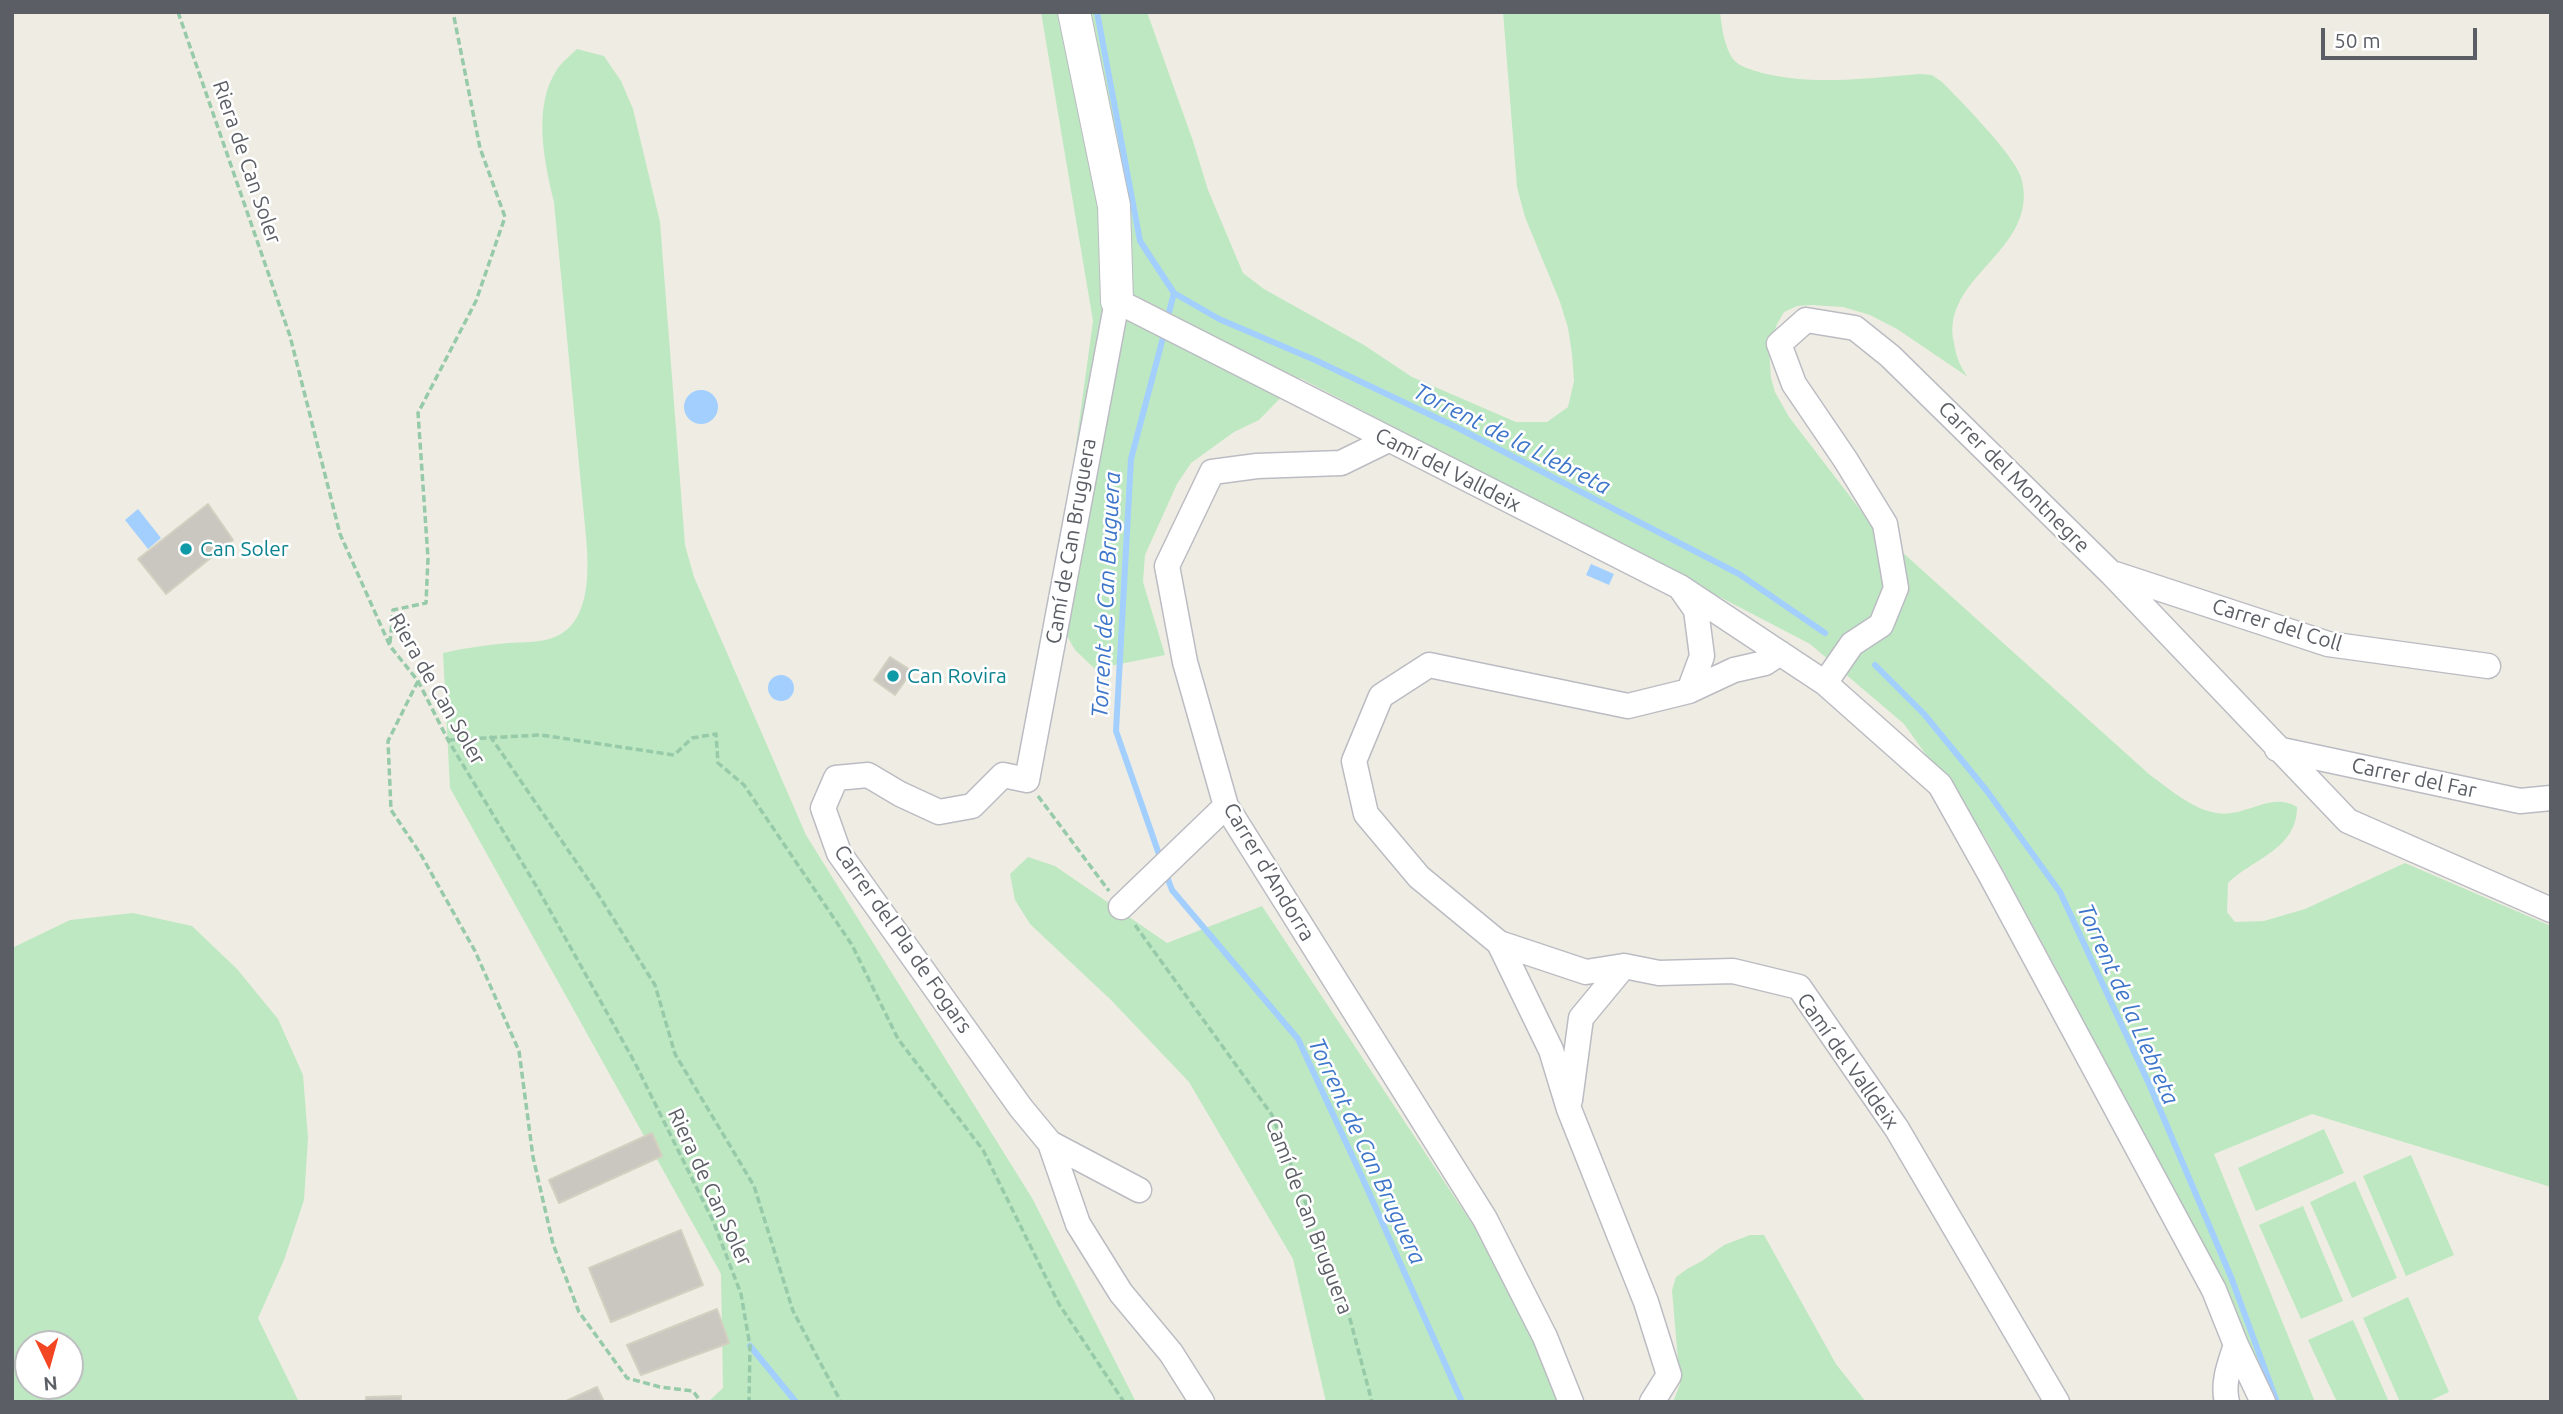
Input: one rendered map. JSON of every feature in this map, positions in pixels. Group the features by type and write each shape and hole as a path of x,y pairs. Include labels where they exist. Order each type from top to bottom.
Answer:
{"street":[{"path":"1074,12 1114,206 1117,301"},
{"name":"Camí del Valldeix","path":"1117,301 1680,587"},
{"name":"Camí de Can Bruguera","path":"1015,778 1117,301"},
{"name":"Carrer del Montnegre","path":"1825,682 1852,644 1881,625 1896,588 1885,524 1794,384 1779,344 1806,320 1855,328 1890,356 2111,573 2347,821 2551,910"},
{"name":"Carrer d'Andorra","path":"1388,440 1341,463 1257,466 1212,472 1167,566 1185,662 1226,806 1485,1219 1545,1337 1572,1402"},
{"name":"Carrer del Coll","path":"2111,573 2328,645 2488,666"},
{"path":"1680,587 1825,682 1940,785 2214,1290 2263,1402"},
{"path":"1680,587 1696,610 1702,656 1689,691"},
{"name":"Camí del Valldeix","path":"1780,653 1765,663 1734,670 1689,691 1628,706 1429,665 1381,696 1354,761 1366,814 1419,877 1499,943 1586,972 1624,966 1659,973 1733,971 1799,987 1897,1129 2056,1402"},
{"name":"Carrer del Far","path":"2277,749 2520,801 2551,798"},
{"name":"Carrer del Pla de Fogars","path":"1015,778 972,806 939,812 868,775 836,778 822,807 839,853 1021,1108 1049,1143 1078,1224 1121,1293 1171,1353 1202,1402"},
{"path":"1121,907 1226,806"},
{"path":"1499,943 1551,1050 1569,1109 1646,1302 1669,1375 1652,1402"},
{"path":"1569,1109 1581,1018 1624,966"},
{"name":"Carrer del Pla de Fogars","path":"1049,1143 1139,1190"},
{"path":"2227,1402 2225,1395 2228,1369 2236,1345"}],"path":[{"name":"Riera de Can Soler","path":"178,12 290,337 340,534 390,646 418,681 448,740 538,889 647,1088 714,1223 741,1294 750,1346 749,1402"},
{"path":"390,646 393,610 426,603 428,558 418,413 476,301 505,217 480,148 453,12"},
{"path":"418,681 388,741 391,810 420,853 475,951 519,1051 533,1157 557,1255 579,1312 628,1378 660,1387 693,1391 701,1402"},
{"path":"448,740 541,735 674,755 692,738 716,734 718,763 744,785 852,945 898,1039 983,1150 1059,1304 1124,1402"},
{"path":"490,736 596,891 655,985 675,1054 754,1186 793,1311 841,1402"},
{"name":"Camí de Can Bruguera","path":"1015,778 1121,907 1272,1115 1350,1319 1372,1402"}],"green space":[{"path":"1041,12 1147,12 1208,190 1243,273 1264,289 1364,345 1412,377 1516,422 1547,422 1568,407 1574,381 1568,328 1525,217 1517,187 1503,12 1720,12 1730,54 1739,64 1755,71 1782,77 1821,80 1920,74 1932,75 1942,82 1986,128 2016,167 2021,177 2024,202 2017,224 2005,244 1961,299 1953,320 1956,352 1968,377 1897,329 1870,315 1843,307 1797,306 1784,312 1777,324 1769,350 1775,392 1789,417 1872,525 2150,775 2199,808 2217,813 2228,814 2277,802 2297,807 2290,833 2282,843 2228,883 2227,912 2235,922 2264,921 2305,909 2405,863 2551,926 2551,1187 2312,1114 2214,1154 2315,1402 2269,1402 2230,1308 2058,972 1985,837 1904,724 1810,644 1300,378 1259,420 1234,432 1191,463 1177,484 1145,555 1143,582 1165,655 1095,669 1075,650 1058,620 1056,591 1093,321"},
{"path":"577,49 604,56 621,81 633,109 660,222 685,545 694,577 806,835 1032,1198 1136,1402 708,1402 723,1388 721,1274 450,788 443,653 539,641 557,636 568,629 576,619 585,592 588,563 586,537 554,202 542,134 545,99 550,83 560,65"},
{"path":"1028,857 1055,866 1167,943 1262,906 1508,1278 1568,1402 1326,1402 1293,1259 1189,1082 1111,1000 1030,924 1015,900 1010,874"},
{"path":"133,913 192,926 237,969 278,1019 303,1075 308,1138 304,1200 284,1260 258,1318 299,1402 12,1402 12,948 70,920"},
{"path":"2324,1129 2344,1173 2256,1211 2238,1168"},
{"path":"2411,1155 2454,1255 2406,1276 2363,1176"},
{"path":"2355,1181 2397,1278 2352,1298 2310,1202"},
{"path":"2303,1206 2343,1301 2301,1319 2259,1225"},
{"path":"1750,1235 1764,1235 1836,1364 1866,1402 1673,1402 1680,1384 1672,1290 1676,1277 1724,1245"},
{"path":"2408,1297 2449,1392 2427,1402 2400,1402 2363,1318"},
{"path":"2353,1320 2389,1402 2337,1402 2308,1340"}],"water":[{"path":"701,390 713,395 718,407 713,419 701,424 689,419 684,407 689,395"},
{"path":"138,509 161,538 148,549 125,520"},
{"path":"1591,564 1614,574 1609,585 1586,575"},
{"path":"781,675 790,679 794,688 790,697 781,701 772,697 768,688 772,679"}],"building":[{"name":"Can Soler","path":"208,504 233,540 166,594 138,559"},
{"name":"Can Rovira","path":"890,657 912,671 895,695 874,680"},
{"path":"652,1133 662,1156 559,1203 549,1180"},
{"path":"681,1230 703,1285 611,1322 589,1268"},
{"path":"717,1309 729,1343 641,1375 627,1345"},
{"path":"597,1387 604,1402 564,1402"},
{"path":"401,1396 401,1402 366,1402 366,1397"}],"waterway":[{"name":"Torrent de Can Bruguera","path":"1097,12 1140,241 1174,293 1167,320"},
{"name":"Torrent de la Llebreta","path":"1174,293 1219,319 1315,360 1458,428 1739,574 1825,633"},
{"name":"Torrent de Can Bruguera","path":"1161,860 1116,731 1131,459 1165,330"},
{"name":"Torrent de la Llebreta","path":"1875,665 1924,714 1987,791 2060,892 2150,1086 2231,1277 2277,1402"},
{"name":"Torrent de Can Bruguera","path":"1166,874 1172,890 1298,1039 1462,1402"},
{"path":"750,1346 796,1402"}],"place":[{"name":"Can Soler","path":"186,549"},
{"name":"Can Rovira","path":"893,676"}]}
